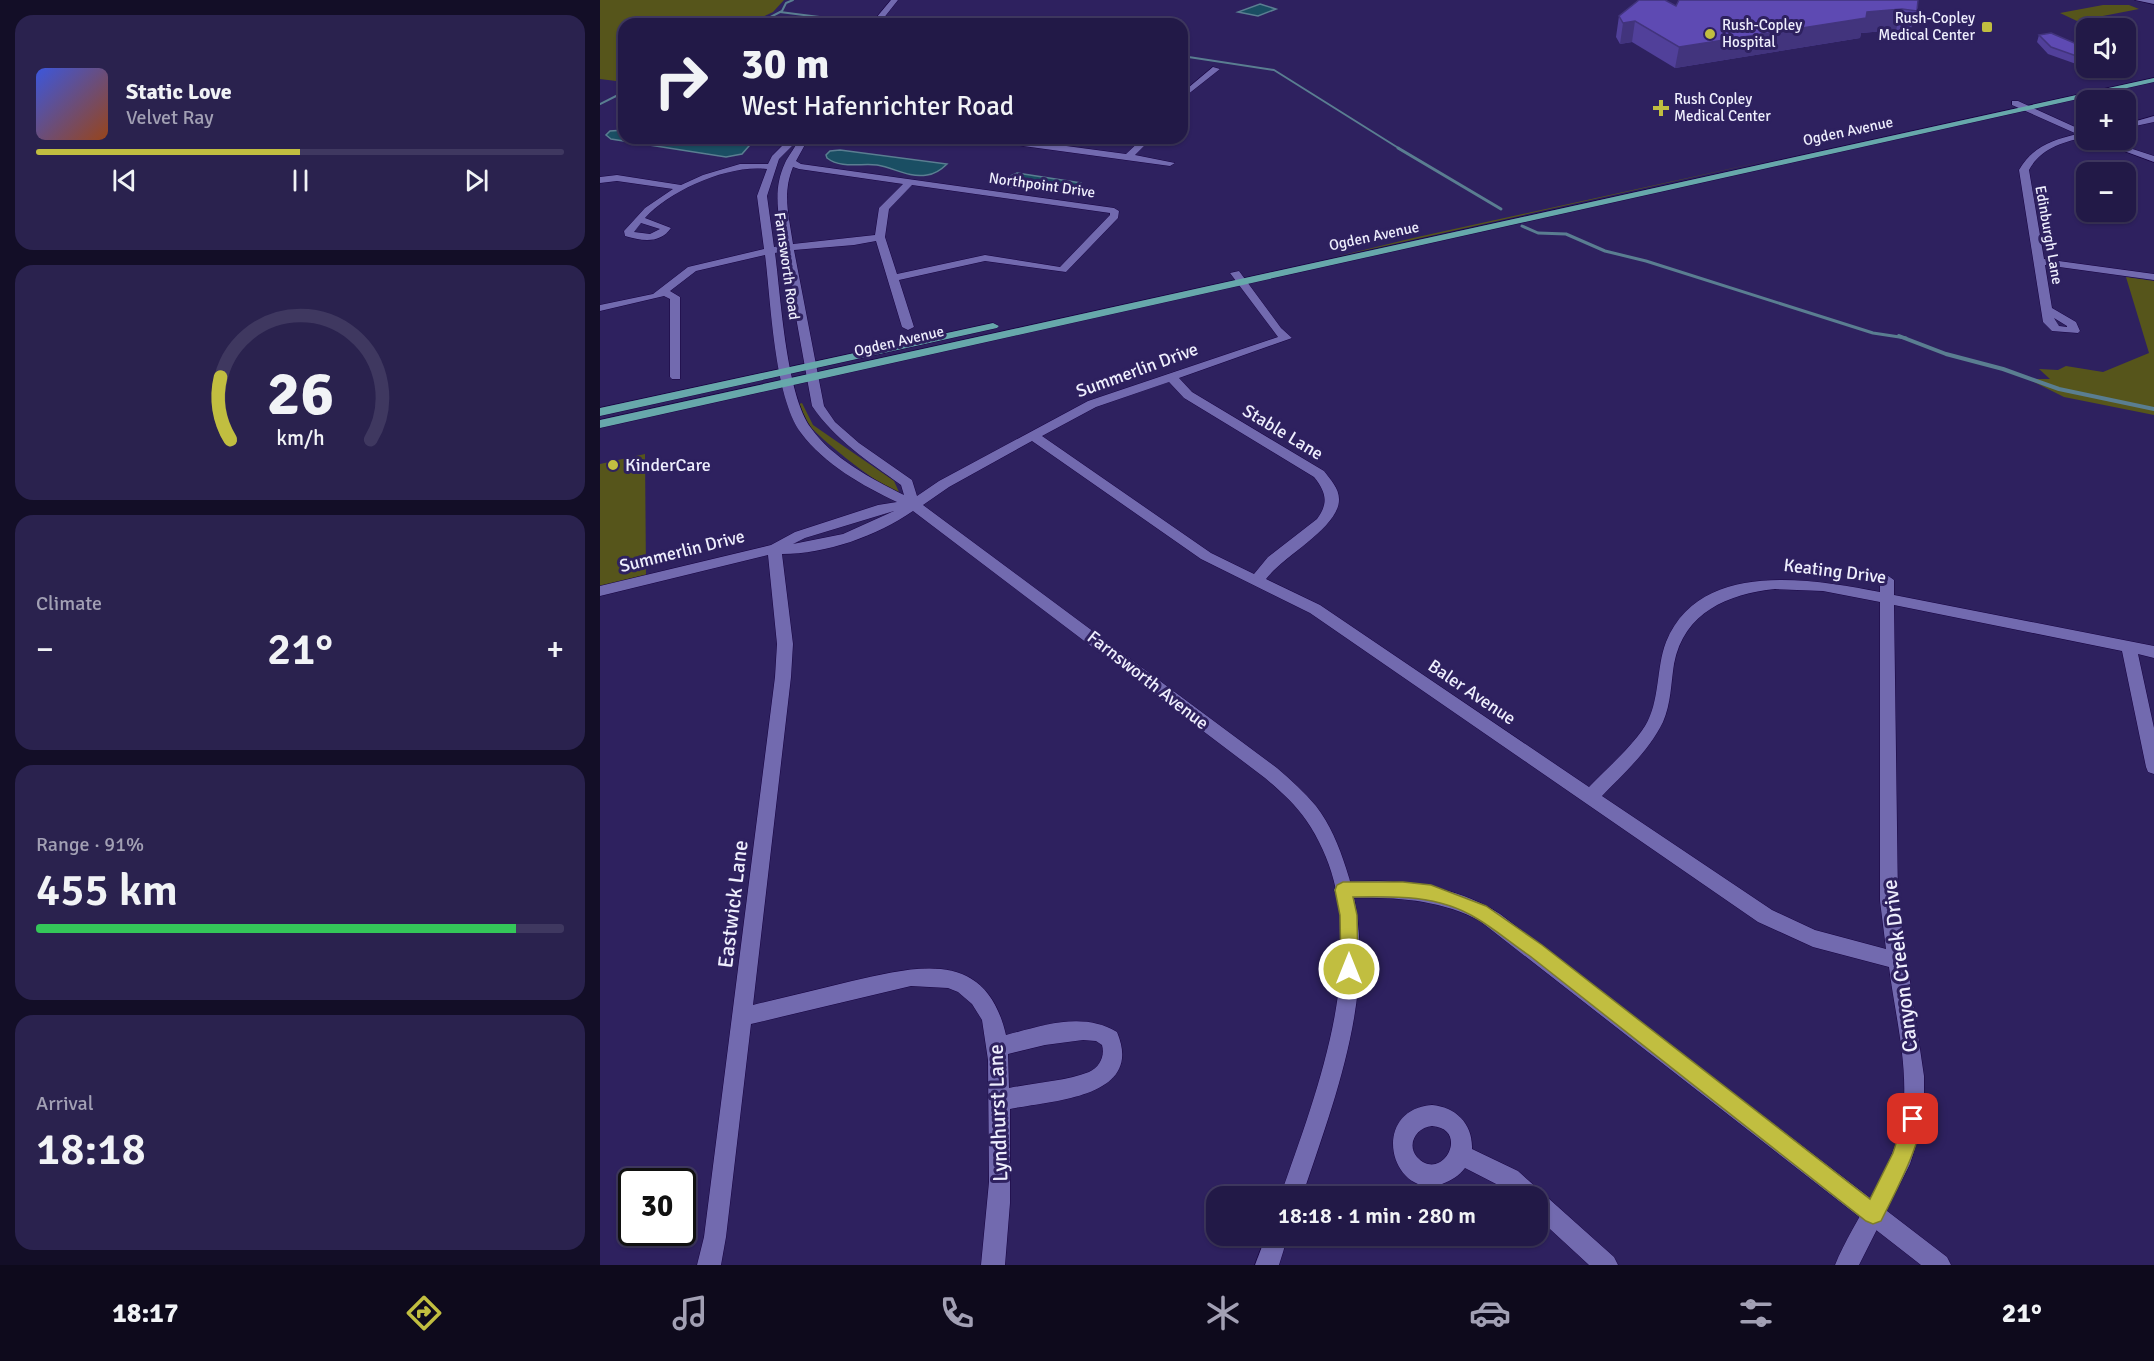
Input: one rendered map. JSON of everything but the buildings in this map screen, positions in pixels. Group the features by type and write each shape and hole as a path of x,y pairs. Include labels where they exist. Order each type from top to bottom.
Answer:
{"main road":[{"name":"Ogden Avenue","path":"1238,278 2154,72"},
{"name":"Ogden Avenue","path":"600,412 787,377 2154,80"},
{"name":"Ogden Avenue","path":"600,424 787,377"}],"street":[{"path":"879,18 895,0"},
{"path":"2138,0 2153,1"},
{"path":"1188,92 1216,69"},
{"path":"2015,103 2076,130"},
{"path":"2136,124 2154,119"},
{"name":"Edinburgh Lane","path":"2047,310 2023,177 2026,164 2036,152 2076,138"},
{"path":"770,167 774,158 789,144"},
{"path":"789,164 801,144"},
{"path":"1029,144 1170,163"},
{"path":"1128,158 1142,144"},
{"path":"2127,150 2154,159"},
{"name":"Northpoint Drive","path":"641,220 646,212 683,188 707,178 789,164 1114,211 1115,216 1062,270 985,258 893,278"},
{"name":"Farnsworth Road","path":"789,164 782,181 780,213 810,372"},
{"name":"Farnsworth Road","path":"770,167 762,196 787,377"},
{"name":"Northpoint Drive","path":"782,181 798,171 821,167"},
{"path":"600,180 617,178 683,188"},
{"path":"908,327 881,240 884,208 911,181"},
{"path":"600,308 664,292 684,275 789,252 881,240"},
{"path":"2038,261 2154,277"},
{"name":"Summerlin Drive","path":"600,591 774,549 802,549 847,537 895,517 944,484 1092,404 1286,338 1277,330 1238,278"},
{"path":"664,292 675,297 676,377"},
{"name":"Farnsworth Avenue","path":"810,372 818,406 824,417 855,446 908,483 913,504"},
{"name":"Farnsworth Avenue","path":"787,377 798,418 818,444 886,494 913,504 1050,604 1274,777 1309,811 1320,826 1343,890 1348,915 1350,954 1344,1021 1329,1085 1294,1186"},
{"name":"Stable Lane","path":"1171,377 1188,395 1319,474 1332,491 1331,509 1324,520 1273,560 1257,580"},
{"name":"Baler Avenue","path":"1033,436 1206,556 1315,609 1788,929 1832,946 1896,960"},
{"name":"Eastwick Lane","path":"709,1265 715,1237 783,677 784,644 774,549"},
{"name":"Keating Drive","path":"1591,796 1647,735 1656,720 1669,656 1677,634 1687,619 1704,605 1741,588 1767,583 1887,589 2154,652"},
{"name":"Canyon Creek Drive","path":"1847,1265 1902,1156 1913,1119 1914,1076 1889,901 1887,589"},
{"path":"2129,647 2154,767"},
{"path":"1343,890 1403,889 1431,893 1480,911 1536,951 1939,1265"},
{"name":"Lyndhurst Lane","path":"741,1017 911,977 938,976 956,981 978,996 988,1011 997,1047 1002,1185 1000,1225 993,1265"},
{"path":"997,1047 1080,1029 1103,1032 1110,1036 1114,1046 1114,1055 1110,1065 1104,1074 1094,1081 999,1101"},
{"path":"1460,1154 1510,1179 1518,1186"},
{"path":"1548,1212 1606,1265"},
{"path":"1267,1265 1274,1246"}],"shaded area":[{"path":"600,0 784,0 773,12 760,18 618,18 618,81 600,79"},
{"path":"2103,5 2129,5 2139,9 2092,18 2076,18 2076,21 2060,13"},
{"path":"1783,157 1331,258 1413,238"},
{"path":"2126,277 2154,281 2154,415 2064,397 2034,382 2036,379 2050,379 2039,369 2058,370 2066,366 2103,372 2149,353"},
{"path":"802,403 813,425 894,481 899,492 867,474 816,433 805,418 799,404"},
{"path":"645,454 646,575 600,587 600,464"}],"water":[{"path":"1260,4 1276,9 1258,16 1238,12"},
{"path":"618,130 618,140 606,135 610,131"},
{"path":"643,144 751,144 742,154 726,157"},
{"path":"840,150 947,164 933,174 920,176 884,166 851,165 827,158 826,155 830,151"},
{"path":"1017,173 1081,183 1082,187 1067,194 1002,186 1002,180"}],"waterway":[{"path":"780,12 786,3 793,0"},
{"path":"769,18 780,12"},
{"path":"780,12 827,18"},
{"path":"1188,57 1274,70 1400,149"},
{"path":"600,104 618,95"},
{"path":"1398,148 1501,209"},
{"path":"1522,226 1538,233 1566,234 1605,251 1646,261 1873,333 1903,338"},
{"path":"1899,336 1903,338"},
{"path":"1903,338 1946,354 2003,369 2059,389 2154,409"}],"place":[{"name":"Rush-Copley Medical Center","path":"1987,27"},
{"name":"Rush-Copley Hospital","path":"1710,34"},
{"name":"Rush Copley Medical Center","path":"1661,108"},
{"name":"KinderCare","path":"613,465"}],"route":[{"path":"1349,969 1348,915 1343,890 1403,889 1431,893 1480,911 1536,951 1873,1214 1902,1156 1913,1119"}]}
